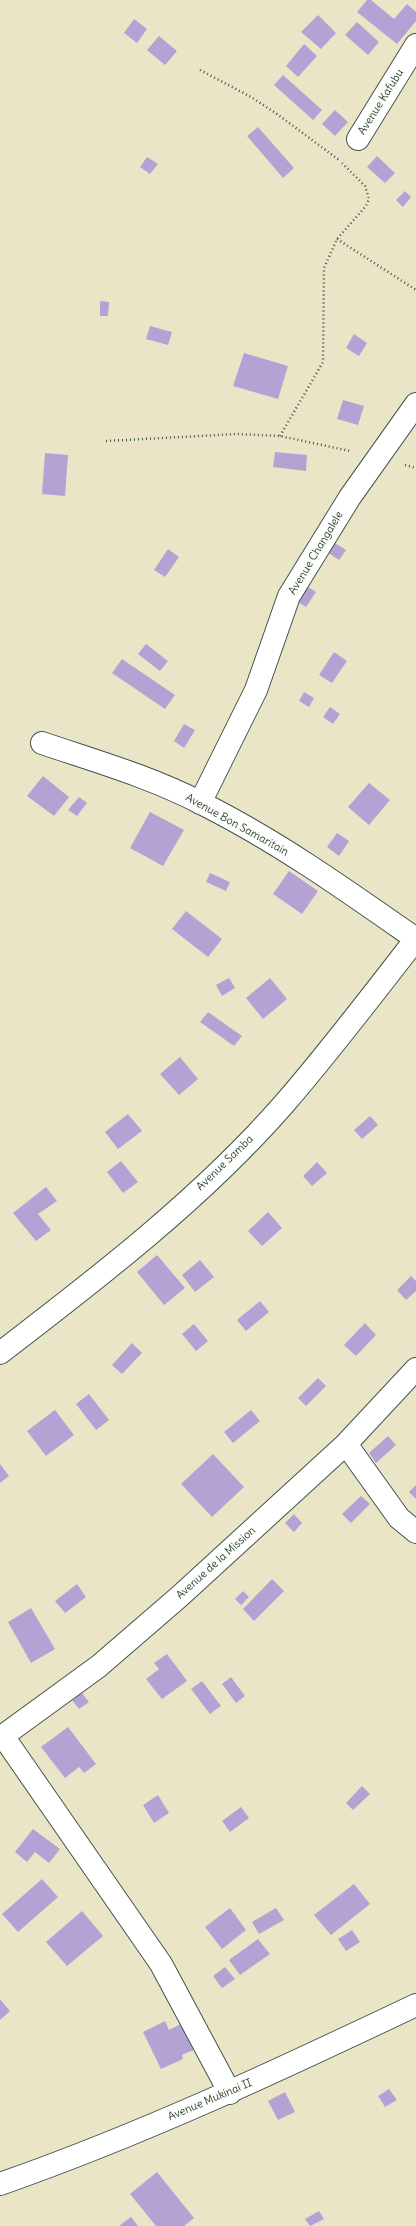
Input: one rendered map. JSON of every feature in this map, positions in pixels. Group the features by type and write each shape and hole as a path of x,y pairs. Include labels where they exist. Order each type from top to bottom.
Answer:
{"street":[{"name":"Avenue Kafubu","path":"358,139 416,45"},
{"name":"Avenue Changalele","path":"200,803 256,690 289,596 350,497 416,404"},
{"name":"Avenue Bon Samaritain","path":"42,743 134,774 200,803 313,867 416,939"},
{"name":"Avenue Samba","path":"0,1353 101,1276 212,1177 284,1105 416,939"},
{"name":"Avenue de la Mission","path":"2,1737 99,1666 186,1591 346,1444 416,1369"},
{"path":"346,1444 399,1518 416,1532"},
{"path":"2,1737 161,1964 230,2093"},
{"name":"Avenue Mukinai II","path":"0,2184 42,2170 230,2093 416,2005"}],"path":[{"path":"200,70 251,97 277,114 340,161 365,186 369,199 366,206 337,240 324,268 323,362 280,436"},
{"path":"340,161 358,139"},
{"path":"337,240 416,290"},
{"path":"106,441 237,434 280,436 416,468"}],"building":[{"path":"367,0 371,0 394,19 407,4 416,12 416,21 397,44 357,12"},
{"path":"318,15 336,33 321,49 301,32"},
{"path":"134,19 147,29 137,43 124,33"},
{"path":"357,22 379,42 368,55 345,35"},
{"path":"159,36 177,51 165,65 147,50"},
{"path":"304,44 317,56 298,77 286,66"},
{"path":"283,75 322,110 313,120 274,85"},
{"path":"335,110 348,122 335,136 322,124"},
{"path":"258,127 294,168 283,178 247,136"},
{"path":"377,156 395,173 385,183 367,167"},
{"path":"147,157 158,164 150,174 140,167"},
{"path":"405,191 411,197 403,207 396,200"},
{"path":"100,301 109,302 108,316 100,316"},
{"path":"150,326 172,332 168,345 146,339"},
{"path":"354,334 367,343 359,356 346,348"},
{"path":"244,353 288,366 278,399 233,386"},
{"path":"343,400 364,406 358,425 337,419"},
{"path":"275,452 307,455 306,471 273,467"},
{"path":"45,453 68,455 65,496 42,494"},
{"path":"333,542 346,550 339,560 327,552"},
{"path":"168,549 179,557 165,577 154,570"},
{"path":"305,585 316,592 306,607 295,600"},
{"path":"146,644 168,661 160,671 138,654"},
{"path":"334,652 347,661 332,683 319,675"},
{"path":"122,659 175,695 165,709 112,673"},
{"path":"304,692 314,698 309,707 299,701"},
{"path":"330,707 340,714 333,724 323,717"},
{"path":"184,724 195,730 184,748 174,741"},
{"path":"43,776 69,797 54,816 27,796"},
{"path":"369,783 390,800 369,825 348,807"},
{"path":"79,797 87,803 77,816 68,810"},
{"path":"150,812 184,830 163,866 130,848"},
{"path":"337,833 349,841 339,856 327,847"},
{"path":"289,871 318,891 302,914 273,894"},
{"path":"210,873 230,882 226,891 206,882"},
{"path":"186,911 222,939 208,957 172,929"},
{"path":"229,978 235,988 222,996 216,985"},
{"path":"270,978 287,999 263,1019 246,998"},
{"path":"208,1012 242,1036 234,1046 200,1022"},
{"path":"180,1057 198,1079 179,1095 160,1074"},
{"path":"128,1114 142,1131 118,1149 105,1132"},
{"path":"370,1116 378,1125 362,1139 354,1130"},
{"path":"121,1161 138,1182 123,1193 107,1172"},
{"path":"317,1162 327,1173 312,1186 303,1176"},
{"path":"46,1187 57,1201 38,1214 51,1230 36,1241 13,1213"},
{"path":"268,1212 282,1228 262,1246 248,1231"},
{"path":"157,1255 185,1288 164,1305 137,1272"},
{"path":"200,1260 214,1277 195,1292 182,1275"},
{"path":"411,1276 416,1281 416,1291 406,1300 397,1290"},
{"path":"260,1301 269,1312 246,1331 237,1320"},
{"path":"365,1323 376,1335 356,1356 344,1345"},
{"path":"194,1324 208,1341 196,1351 182,1334"},
{"path":"132,1343 142,1353 122,1374 112,1365"},
{"path":"318,1378 326,1386 306,1406 298,1398"},
{"path":"89,1394 109,1420 96,1430 76,1404"},
{"path":"55,1410 74,1435 46,1456 27,1431"},
{"path":"251,1410 260,1421 233,1443 224,1432"},
{"path":"388,1436 396,1445 376,1463 369,1453"},
{"path":"213,1454 244,1487 212,1517 181,1484"},
{"path":"0,1464 9,1476 0,1483"},
{"path":"416,1485 416,1499 409,1492"},
{"path":"361,1496 370,1504 351,1523 342,1514"},
{"path":"294,1514 302,1523 294,1532 285,1523"},
{"path":"272,1579 284,1591 254,1621 243,1609"},
{"path":"77,1584 86,1597 65,1613 55,1601"},
{"path":"243,1591 249,1597 241,1605 235,1599"},
{"path":"31,1608 55,1649 31,1663 8,1622"},
{"path":"167,1654 187,1681 162,1699 146,1679 159,1669 154,1663"},
{"path":"231,1677 245,1696 236,1703 222,1684"},
{"path":"202,1681 221,1706 210,1714 191,1689"},
{"path":"82,1693 89,1702 79,1709 72,1700"},
{"path":"68,1727 96,1764 84,1773 79,1767 65,1778 41,1747"},
{"path":"362,1786 370,1794 353,1810 346,1803"},
{"path":"158,1795 169,1813 154,1823 143,1805"},
{"path":"241,1807 249,1818 230,1832 222,1821"},
{"path":"33,1829 60,1849 49,1863 35,1852 27,1862 15,1852"},
{"path":"42,1879 58,1897 18,1932 2,1914"},
{"path":"354,1884 370,1904 331,1935 314,1915"},
{"path":"230,1908 246,1930 222,1949 205,1927"},
{"path":"276,1908 284,1920 259,1934 252,1922"},
{"path":"82,1911 103,1936 67,1966 46,1942"},
{"path":"352,1930 360,1942 346,1951 338,1939"},
{"path":"258,1939 270,1954 240,1975 229,1960"},
{"path":"225,1967 235,1979 222,1988 213,1976"},
{"path":"0,1999 10,2011 0,2020"},
{"path":"165,2021 169,2030 183,2023 196,2049 182,2055 183,2059 161,2069 143,2032"},
{"path":"389,2089 397,2100 385,2107 378,2096"},
{"path":"285,2092 295,2112 278,2120 268,2101"},
{"path":"157,2172 194,2218 184,2226 156,2226 130,2194"},
{"path":"319,2211 324,2219 310,2226 305,2219"},
{"path":"131,2217 138,2226 119,2226"}]}
